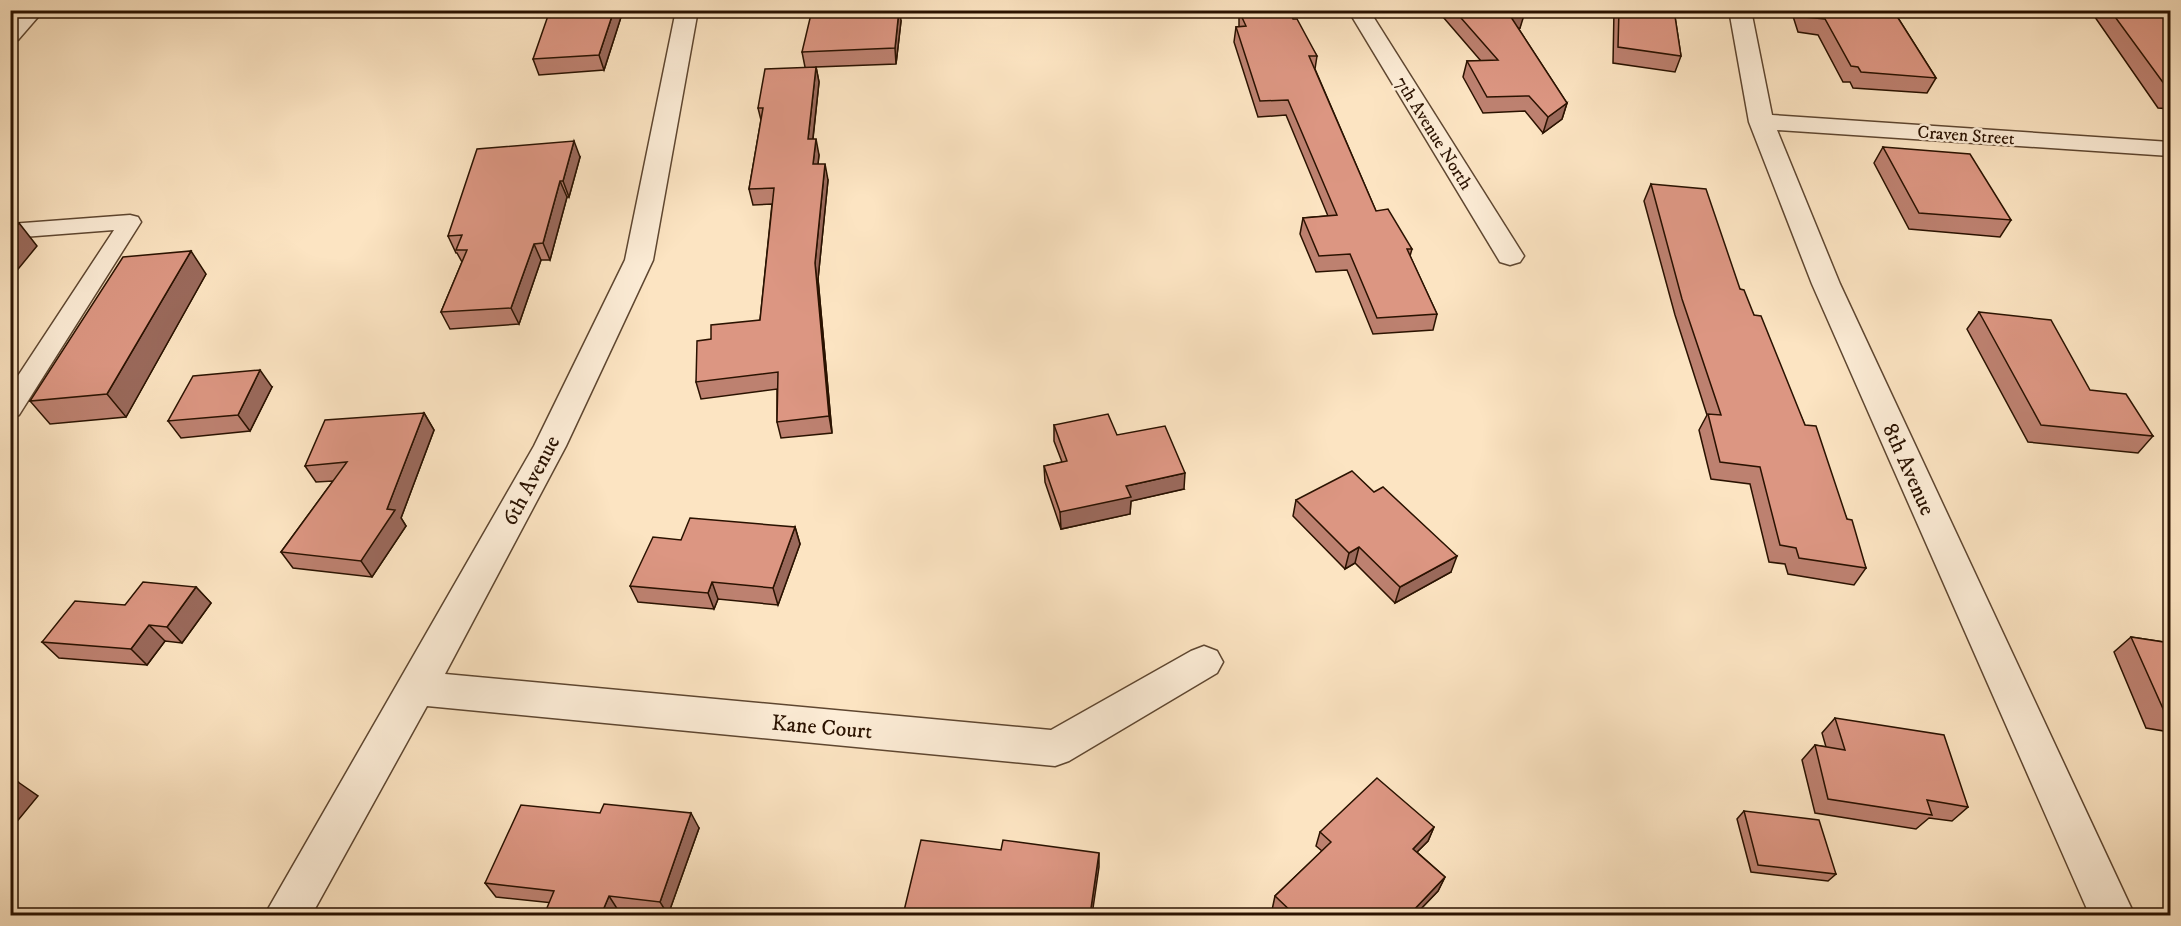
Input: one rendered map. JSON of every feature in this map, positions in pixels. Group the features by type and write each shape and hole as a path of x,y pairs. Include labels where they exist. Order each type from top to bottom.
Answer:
{"street":[{"path":"10,35 34,10"},
{"name":"6th Avenue","path":"286,915 417,688 549,446 639,260 687,10"},
{"name":"7th Avenue North","path":"1358,10 1510,256"},
{"name":"8th Avenue","path":"1740,10 1761,122 1826,284 2113,915"},
{"name":"Craven Street","path":"1761,122 2170,148"},
{"name":"Kane Court","path":"417,688 1055,748 1204,662"}],"lane":[{"path":"10,231 130,222 10,409"}],"building":[{"path":"550,10 614,10 599,55 533,59"},
{"path":"812,10 899,10 895,48 802,52"},
{"path":"1282,10 1285,16 1291,14 1293,19 1297,19 1317,56 1309,56 1376,211 1388,209 1412,249 1407,249 1437,314 1377,318 1350,254 1319,256 1303,218 1337,215 1288,100 1260,101 1236,27 1246,26 1239,11"},
{"path":"1454,10 1523,10 1525,12 1509,14 1567,103 1548,117 1529,96 1487,97 1467,61 1498,60"},
{"path":"1619,10 1674,10 1681,56 1618,47"},
{"path":"1803,10 1893,10 1936,78 1861,72 1858,67 1851,66 1825,19 1805,17"},
{"path":"2110,10 2170,10 2170,92"},
{"path":"816,67 808,139 816,139 813,164 825,164 815,263 829,416 777,422 778,372 696,382 697,341 711,339 711,325 760,320 774,188 749,189 763,108 758,108 765,69"},
{"path":"574,141 543,243 534,244 511,308 441,312 467,250 456,250 462,235 448,236 477,149"},
{"path":"1883,147 1970,154 2011,220 1919,213"},
{"path":"1651,184 1706,189 1740,289 1744,290 1754,315 1761,316 1805,425 1816,426 1847,519 1852,520 1866,568 1799,558 1796,548 1780,545 1760,467 1720,462 1708,414 1721,415 1682,299"},
{"path":"19,223 10,234 10,224"},
{"path":"191,251 107,394 30,401 123,257"},
{"path":"1979,312 2051,320 2090,390 2126,394 2153,436 2041,425"},
{"path":"260,370 238,415 168,421 193,376"},
{"path":"424,413 387,509 395,510 361,561 281,552 347,462 305,466 325,420"},
{"path":"1108,414 1117,435 1165,426 1185,473 1126,486 1131,497 1060,512 1044,466 1067,461 1054,425"},
{"path":"1352,471 1374,492 1383,487 1457,556 1400,587 1359,547 1349,553 1296,500"},
{"path":"690,518 795,527 773,588 712,582 708,593 630,586 653,537 681,540"},
{"path":"143,582 196,587 167,627 149,625 131,649 42,642 75,601 125,605"},
{"path":"2131,637 2170,643 2170,714 2165,713"},
{"path":"1835,718 1944,735 1968,807 1927,800 1932,815 1828,799 1815,745 1845,750"},
{"path":"1377,778 1434,827 1413,849 1445,877 1409,915 1295,915 1275,896 1331,842 1320,832"},
{"path":"10,781 18,782 10,791"},
{"path":"604,804 691,813 660,902 609,896 601,915 544,915 554,891 485,883 521,805 600,813"},
{"path":"1744,811 1819,820 1836,874 1758,865"},
{"path":"921,840 1001,850 1003,840 1099,853 1090,915 903,915"}]}
